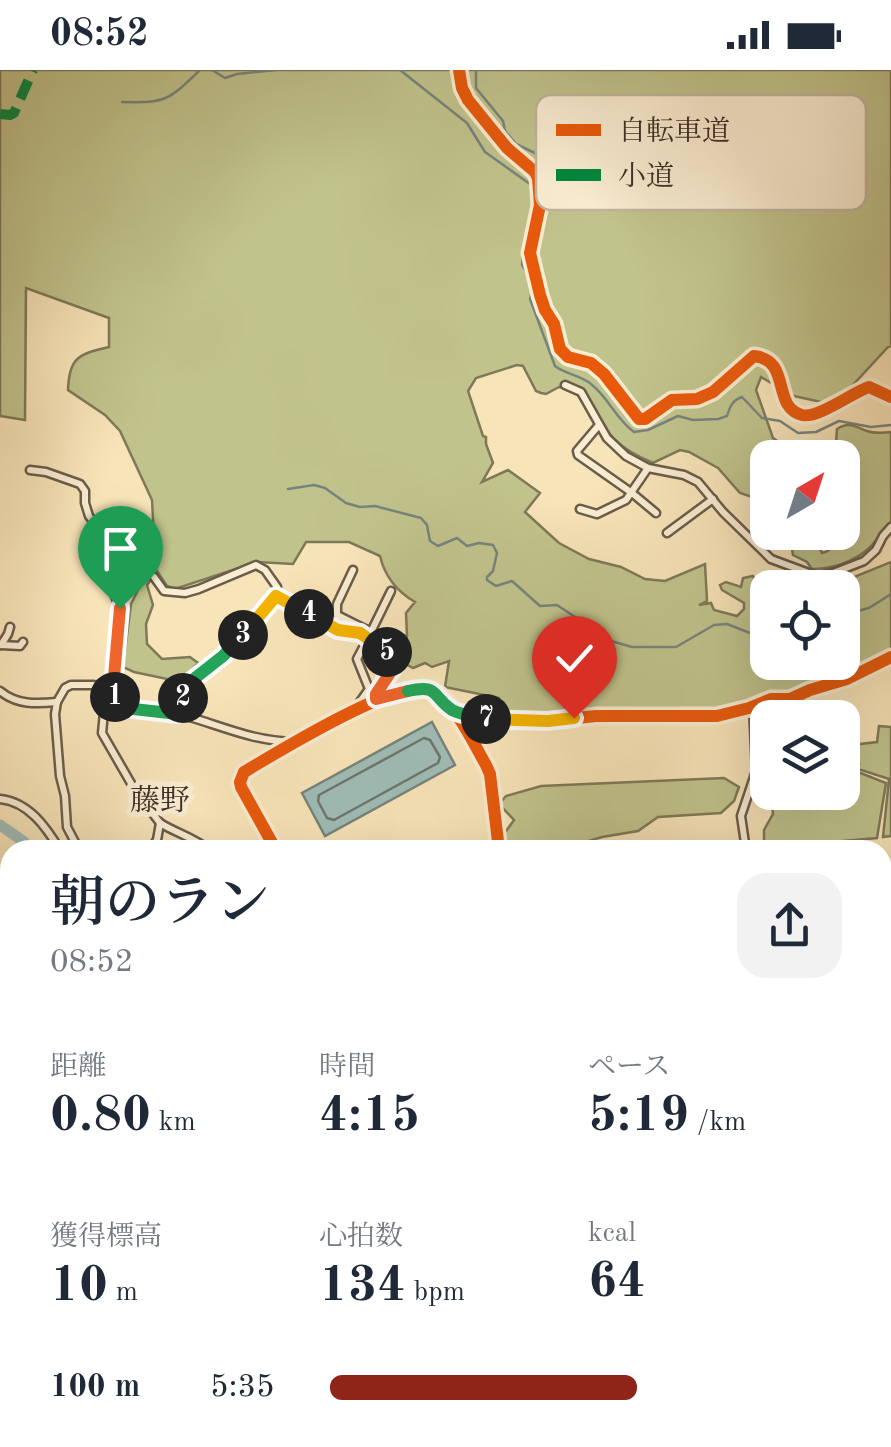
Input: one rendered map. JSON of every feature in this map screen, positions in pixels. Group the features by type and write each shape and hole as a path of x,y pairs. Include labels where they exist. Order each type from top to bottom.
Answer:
{"street":[{"path":"459,70 468,100 507,148 536,174"},
{"path":"539,210 530,253 560,349 568,357 591,362 639,418 646,419 672,400 697,399 714,392 754,356 773,364 784,397 799,414 806,416 840,404 869,387 891,397"},
{"path":"566,385 581,392 607,438 626,456 648,468 698,482 770,559 817,576 833,573 864,561 891,527"},
{"path":"599,425 578,455 656,513"},
{"path":"580,509 597,514 626,500 648,468"},
{"path":"30,470 80,484 89,516 107,540 110,583 120,608 114,677 116,707"},
{"path":"667,533 713,499"},
{"path":"154,577 164,591 184,593 256,566 265,570 276,587 276,596 236,644 187,686 178,714"},
{"path":"352,570 337,604 337,615 369,636"},
{"path":"355,710 369,689 356,654 391,592"},
{"path":"276,596 338,630 360,633 394,658 396,664 376,699"},
{"path":"0,645 10,627"},
{"path":"0,645 20,646 23,642"},
{"path":"770,700 790,699 847,679 891,657"},
{"path":"74,840 67,827 55,714 61,694 71,686 94,685 105,702 116,707 178,714 248,737 296,742"},
{"path":"271,840 240,782 244,772 376,699 429,688 452,710 490,774 497,840"},
{"path":"0,691 18,701 57,702"},
{"path":"105,702 102,732 136,792 160,823 194,840"},
{"path":"452,710 496,721 519,721 596,716 717,716 750,707"},
{"path":"745,840 741,816 750,788"},
{"path":"0,799 16,802 32,814 52,840"},
{"path":"157,840 160,823"}],"green space":[{"path":"0,70 891,70 891,346 830,404 794,396 761,377 756,390 776,440 750,440 750,496 740,493 718,468 689,452 680,450 653,463 627,450 611,436 584,393 559,387 546,394 536,391 523,366 476,378 468,391 493,463 482,482 508,470 540,493 525,512 559,543 589,559 621,567 645,579 665,581 705,564 707,601 699,605 711,603 714,610 737,616 744,603 720,585 726,582 741,587 743,578 750,577 750,680 843,680 776,700 750,700 750,706 715,714 497,720 499,698 445,687 449,661 413,668 401,661 397,655 407,636 406,613 415,602 392,583 380,556 349,542 306,542 293,564 257,562 175,589 167,586 157,571 147,585 153,605 146,624 147,644 162,659 190,657 198,663 181,682 134,672 123,667 131,604 152,562 152,500 120,431 105,415 68,390 71,370 78,359 109,347 109,318 26,288 25,420 0,416"},
{"path":"845,425 873,433 891,432 891,522 862,554 842,564 812,569 792,550 860,550 860,440 836,440 837,429"},
{"path":"891,562 891,655 860,672 860,575"},
{"path":"879,726 891,727 891,836 883,837 889,779 860,770 860,744 877,742"},
{"path":"860,773 886,783 877,838 764,840 764,830 773,810 860,810"},
{"path":"724,778 739,787 734,801 721,813 658,817 638,831 592,840 502,840 514,820 499,804 506,796 541,786"}],"water":[{"path":"432,722 455,765 325,836 302,793"}],"waterway":[{"path":"122,102 166,98 200,70"},
{"path":"212,70 225,78 276,70"},
{"path":"400,70 467,123 485,152 536,188"},
{"path":"476,70 476,88 503,121 505,131 516,144 536,154"},
{"path":"536,192 522,265 534,283 530,299 555,366 591,384 634,432 678,416 718,419 727,416 732,404 742,397 762,418 780,421 798,433 816,432 839,421 871,427 891,425"},
{"path":"288,489 314,485 346,503 421,518 427,525 430,541 438,546 457,538 467,546 493,545 497,553 487,580 496,586 512,581 540,606 557,605 611,641 632,647 676,647 714,625 727,624 750,633"},
{"path":"860,610 891,594"},
{"path":"0,825 22,840"}],"marked path":[{"path":"0,114 14,113 33,70"}],"cycle path":[{"path":"459,70 468,100 507,148 536,174"},
{"path":"539,210 530,253 560,349 568,357 591,363 604,374 639,419 672,400 697,399 713,392 754,356 773,366 787,403 802,415 817,413 869,387 891,397"},
{"path":"453,710 508,721 717,716 771,699 790,699 847,679 891,657"},
{"path":"270,840 241,787 244,772 338,718 417,688 433,690 441,696 463,724 486,765 498,840"}],"district":[{"name":"藤野","path":"160,802"}],"route":[{"path":"120,608 114,677 116,707 178,714 190,682 236,644 276,596 338,630 360,633 394,658 396,664 376,699 429,688 452,710 486,719 574,718"}]}
